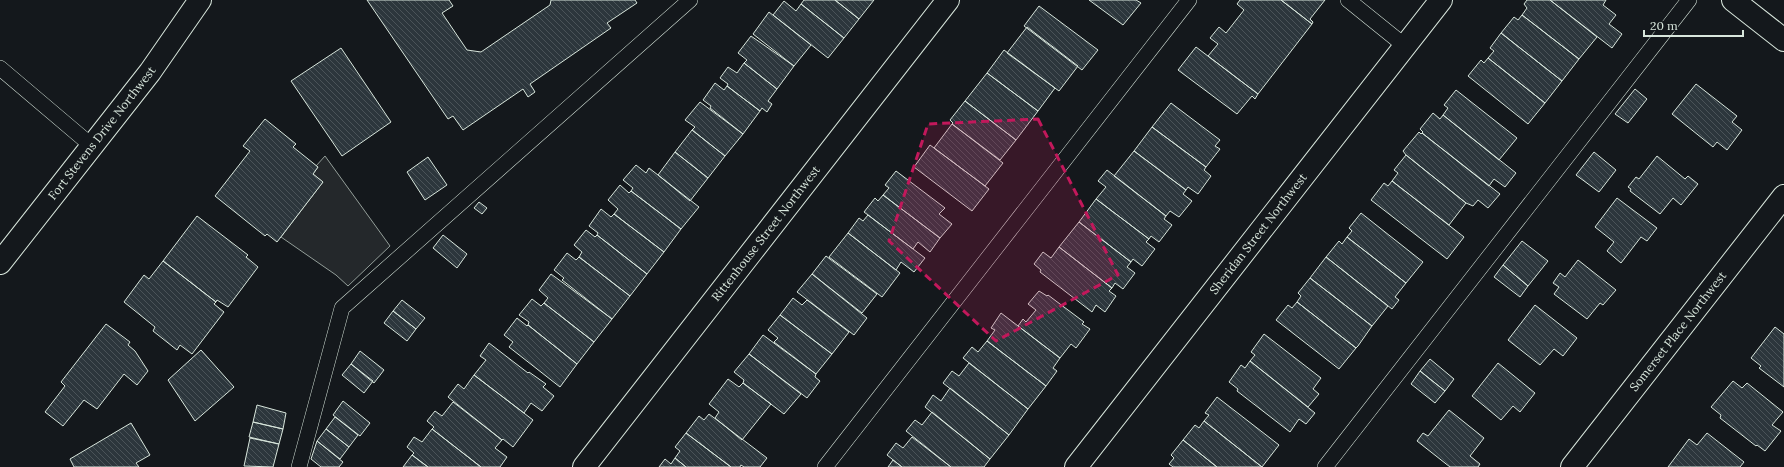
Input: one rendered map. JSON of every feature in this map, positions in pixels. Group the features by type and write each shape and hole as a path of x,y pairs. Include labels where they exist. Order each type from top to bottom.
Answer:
{"street":[{"name":"Fort Stevens Drive Northwest","path":"0,263 162,55 200,0"},
{"name":"Rittenhouse Street Northwest","path":"584,467 948,0"},
{"name":"Sheridan Street Northwest","path":"1076,467 1441,0"},
{"path":"1733,0 1784,40"},
{"name":"Somerset Place Northwest","path":"1572,467 1784,196"}],"lane":[{"path":"299,467 342,308 690,0"},
{"path":"825,467 1189,0"},
{"path":"1348,0 1405,46"},
{"path":"1325,467 1689,0"},
{"path":"0,68 92,146"}],"highlighted area":[{"path":"1038,119 1118,275 996,341 889,241 928,124"}],"shaded area":[{"path":"325,156 390,246 348,286 336,275 281,237 323,182 313,174 318,167 316,166"}],"building":[{"path":"367,0 449,0 453,6 442,13 467,50 481,52 550,5 551,0 635,0 637,3 607,23 611,28 530,84 535,92 528,97 523,89 463,130 453,116 448,119"},
{"path":"804,0 835,0 859,19 844,38 801,4"},
{"path":"835,0 874,0 859,19"},
{"path":"1089,0 1136,0 1141,3 1123,25"},
{"path":"1240,0 1281,0 1312,24 1258,94 1208,56 1218,44 1210,38 1219,27 1226,33 1244,10 1237,4"},
{"path":"1281,0 1325,0 1310,19 1313,22 1312,24"},
{"path":"1527,0 1550,0 1597,37 1579,59 1522,15 1527,8 1524,4"},
{"path":"1550,0 1606,0 1603,5 1616,15 1609,24 1622,34 1612,48"},
{"path":"784,1 796,11 801,4 844,38 828,58 773,15"},
{"path":"1039,6 1098,50 1082,70 1024,26"},
{"path":"769,12 811,45 794,66 753,34"},
{"path":"1522,15 1579,59 1562,81 1501,33 1514,17 1518,20"},
{"path":"1027,27 1078,66 1059,91 1007,53"},
{"path":"1501,33 1562,81 1545,103 1488,58 1494,51 1490,48"},
{"path":"751,36 794,66 777,89 744,63 747,60 738,53"},
{"path":"1196,47 1258,94 1255,99 1252,96 1237,114 1178,70"},
{"path":"341,48 391,122 342,156 291,81"},
{"path":"1004,50 1055,88 1038,111 987,73"},
{"path":"1488,58 1545,103 1528,124 1468,76 1481,60 1484,63"},
{"path":"744,63 777,89 768,101 772,104 767,112 762,108 760,111 727,86 728,84 720,78 728,67 737,73"},
{"path":"987,73 1038,111 1016,140 965,101"},
{"path":"715,83 724,90 727,86 760,111 743,134 710,108 711,106 703,100"},
{"path":"1696,84 1737,116 1732,122 1742,130 1727,150 1717,142 1713,147 1672,114"},
{"path":"1635,89 1647,99 1628,123 1615,114"},
{"path":"1456,90 1517,138 1499,160 1443,115 1448,108 1444,105"},
{"path":"965,101 1016,140 1000,160 952,124 953,123 950,120"},
{"path":"700,102 743,134 725,156 692,130 695,127 685,120"},
{"path":"1171,103 1220,140 1215,146 1220,149 1206,167 1152,127"},
{"path":"1433,113 1440,119 1443,115 1516,173 1505,187 1494,179 1489,186 1422,133 1423,132 1420,129"},
{"path":"265,119 296,144 293,147 318,167 313,174 323,182 277,242 267,234 265,236 215,196 250,151 243,146"},
{"path":"952,124 1003,163 985,186 934,148"},
{"path":"1152,127 1206,167 1204,170 1211,176 1198,194 1188,187 1186,190 1134,151"},
{"path":"692,130 725,156 708,178 675,152"},
{"path":"1419,132 1500,194 1488,208 1478,200 1473,206 1466,203 1406,155 1403,151"},
{"path":"930,145 989,189 972,211 914,167"},
{"path":"1134,151 1186,190 1183,194 1192,201 1179,217 1170,211 1166,216 1114,176"},
{"path":"675,152 708,178 690,201 658,175"},
{"path":"1594,152 1616,170 1599,192 1576,175"},
{"path":"1406,155 1466,203 1449,225 1392,181 1398,173 1394,170"},
{"path":"1657,156 1685,179 1688,176 1698,184 1681,205 1673,198 1660,214 1630,191 1631,189 1628,187 1636,177 1639,179"},
{"path":"428,157 447,185 425,200 407,172"},
{"path":"636,165 646,173 649,168 699,207 681,229 631,191 633,188 623,180"},
{"path":"1107,170 1166,216 1164,219 1172,225 1159,242 1151,236 1149,239 1096,199 1106,187 1098,181"},
{"path":"896,171 945,208 939,214 952,224 940,238 883,195 889,188 885,185"},
{"path":"1392,181 1464,237 1447,259 1371,200 1384,183 1388,186"},
{"path":"620,185 629,193 631,191 681,229 664,252 614,214 618,209 608,200"},
{"path":"883,195 940,238 930,252 918,242 913,249 864,212 875,198 878,201"},
{"path":"1617,198 1657,228 1647,241 1641,237 1621,263 1607,251 1614,242 1595,227"},
{"path":"1096,199 1149,239 1146,242 1155,249 1142,266 1133,259 1131,262 1079,222"},
{"path":"479,202 487,208 482,214 474,208"},
{"path":"601,209 611,217 614,214 664,252 647,274 597,235 598,233 589,226"},
{"path":"1361,213 1423,262 1406,283 1347,237 1352,231 1349,228"},
{"path":"868,215 925,258 914,272 901,262 896,270 848,233 859,218 863,221"},
{"path":"197,216 248,255 246,257 258,267 228,307 217,300 216,302 163,261"},
{"path":"1079,222 1131,262 1127,267 1135,273 1123,289 1115,283 1112,288 1059,247"},
{"path":"586,230 595,237 597,235 647,274 630,296 579,257 582,252 574,245"},
{"path":"848,233 900,273 882,297 829,257"},
{"path":"443,235 467,254 457,268 433,248"},
{"path":"1347,237 1406,283 1395,297 1399,300 1392,309 1326,257 1339,241 1342,244"},
{"path":"1522,241 1548,261 1528,286 1503,265"},
{"path":"1059,247 1112,288 1109,291 1116,296 1105,312 1096,305 1092,312 1040,272 1041,270 1034,264 1043,252 1051,258"},
{"path":"567,253 576,260 579,257 630,296 612,319 562,280 564,278 554,270"},
{"path":"826,256 877,294 862,313 812,274"},
{"path":"1326,257 1388,306 1372,326 1310,278"},
{"path":"1578,260 1616,290 1603,305 1600,303 1587,319 1554,294 1559,287 1553,283 1560,273 1565,277"},
{"path":"163,261 216,302 214,304 224,312 192,354 180,345 177,350 153,331 155,327 124,302 144,275 149,279"},
{"path":"1503,265 1528,286 1520,297 1494,277"},
{"path":"551,274 612,319 594,342 544,303 548,298 539,290"},
{"path":"812,274 867,318 854,335 797,292"},
{"path":"1310,278 1372,326 1356,348 1297,302 1301,296 1298,293"},
{"path":"1039,291 1047,296 1048,295 1084,322 1082,324 1090,329 1076,348 1071,344 1060,358 1018,326 1023,319 1026,322 1036,310 1028,304"},
{"path":"793,298 802,305 807,300 849,332 832,354 780,315"},
{"path":"532,299 541,306 544,303 594,342 577,364 528,325 529,322 519,315"},
{"path":"402,300 425,318 416,329 393,311"},
{"path":"1297,302 1356,348 1339,369 1276,320 1288,305 1292,308"},
{"path":"1535,305 1577,338 1563,356 1554,349 1540,365 1508,340"},
{"path":"393,311 416,329 407,341 384,323"},
{"path":"1001,313 1060,358 1053,368 1057,371 1046,386 987,341 995,330 991,328"},
{"path":"780,315 832,354 816,374 774,342 778,338 768,330"},
{"path":"517,318 577,364 560,387 509,347 513,342 504,335"},
{"path":"106,324 130,342 128,345 135,351 148,371 137,385 124,374 97,409 84,400 63,426 45,412 65,386 61,382"},
{"path":"1775,327 1784,334 1784,387 1759,368 1761,366 1751,358"},
{"path":"1264,334 1321,378 1313,389 1319,394 1308,407 1250,361 1255,355 1251,352"},
{"path":"763,335 816,374 815,377 820,381 807,398 749,354"},
{"path":"987,341 1046,386 1028,409 963,358 972,347 978,352"},
{"path":"489,343 528,373 529,372 546,384 543,387 554,396 542,411 531,403 524,413 474,375 486,360 480,356"},
{"path":"201,350 234,387 195,421 168,380"},
{"path":"360,351 384,370 374,383 351,364"},
{"path":"749,354 801,394 784,414 743,383 744,380 734,372"},
{"path":"1430,359 1454,379 1445,391 1420,371"},
{"path":"1250,361 1315,413 1306,424 1299,419 1290,432 1237,391 1238,389 1229,382 1241,365 1245,368"},
{"path":"969,363 1028,409 1009,435 943,383 952,371 959,376"},
{"path":"1498,363 1535,393 1520,412 1513,406 1501,420 1472,396"},
{"path":"351,364 373,381 364,393 342,375"},
{"path":"1420,371 1445,391 1435,403 1411,384"},
{"path":"474,375 533,420 513,447 448,397 458,384 464,389"},
{"path":"728,379 739,387 743,383 771,404 742,440 715,418 719,412 709,404"},
{"path":"1733,381 1742,388 1747,383 1783,412 1772,425 1781,431 1765,451 1757,445 1756,446 1720,418 1721,415 1711,407"},
{"path":"950,388 1009,435 990,459 925,407 933,395 941,401"},
{"path":"1217,397 1279,445 1262,467 1204,421 1209,415 1205,413"},
{"path":"343,401 370,423 360,436 333,415"},
{"path":"453,402 502,440 495,448 507,457 500,467 481,467 432,429 434,427 427,421 435,411 442,416"},
{"path":"257,405 286,413 283,429 253,422"},
{"path":"1449,410 1484,438 1470,456 1480,464 1478,467 1450,467 1417,441 1423,433 1428,436"},
{"path":"932,412 990,459 984,467 951,467 906,431 915,420 922,425"},
{"path":"709,414 767,458 760,467 744,467 741,465 740,467 731,467 686,433 699,416 704,420"},
{"path":"335,417 358,435 349,447 326,429"},
{"path":"1204,421 1262,467 1217,467 1183,440 1195,425 1199,428"},
{"path":"253,422 283,429 279,444 249,437"},
{"path":"131,423 150,455 136,463 139,467 74,467 70,459"},
{"path":"326,429 349,447 340,459 317,441"},
{"path":"432,429 481,467 428,467 412,455 414,453 407,447 414,437 422,442"},
{"path":"686,433 731,467 686,467 675,458 680,451 675,447"},
{"path":"1707,433 1744,462 1740,467 1668,467 1689,439 1697,445"},
{"path":"912,437 951,467 902,467 887,455 896,443 903,448"},
{"path":"250,438 279,444 273,467 244,466"},
{"path":"1183,440 1217,467 1173,467 1169,464 1174,458 1171,455"},
{"path":"317,441 343,462 339,467 321,467 311,459"},
{"path":"412,455 428,467 403,467"},
{"path":"675,458 686,467 659,467 665,459 671,464"},
{"path":"893,460 902,467 888,467"}]}
